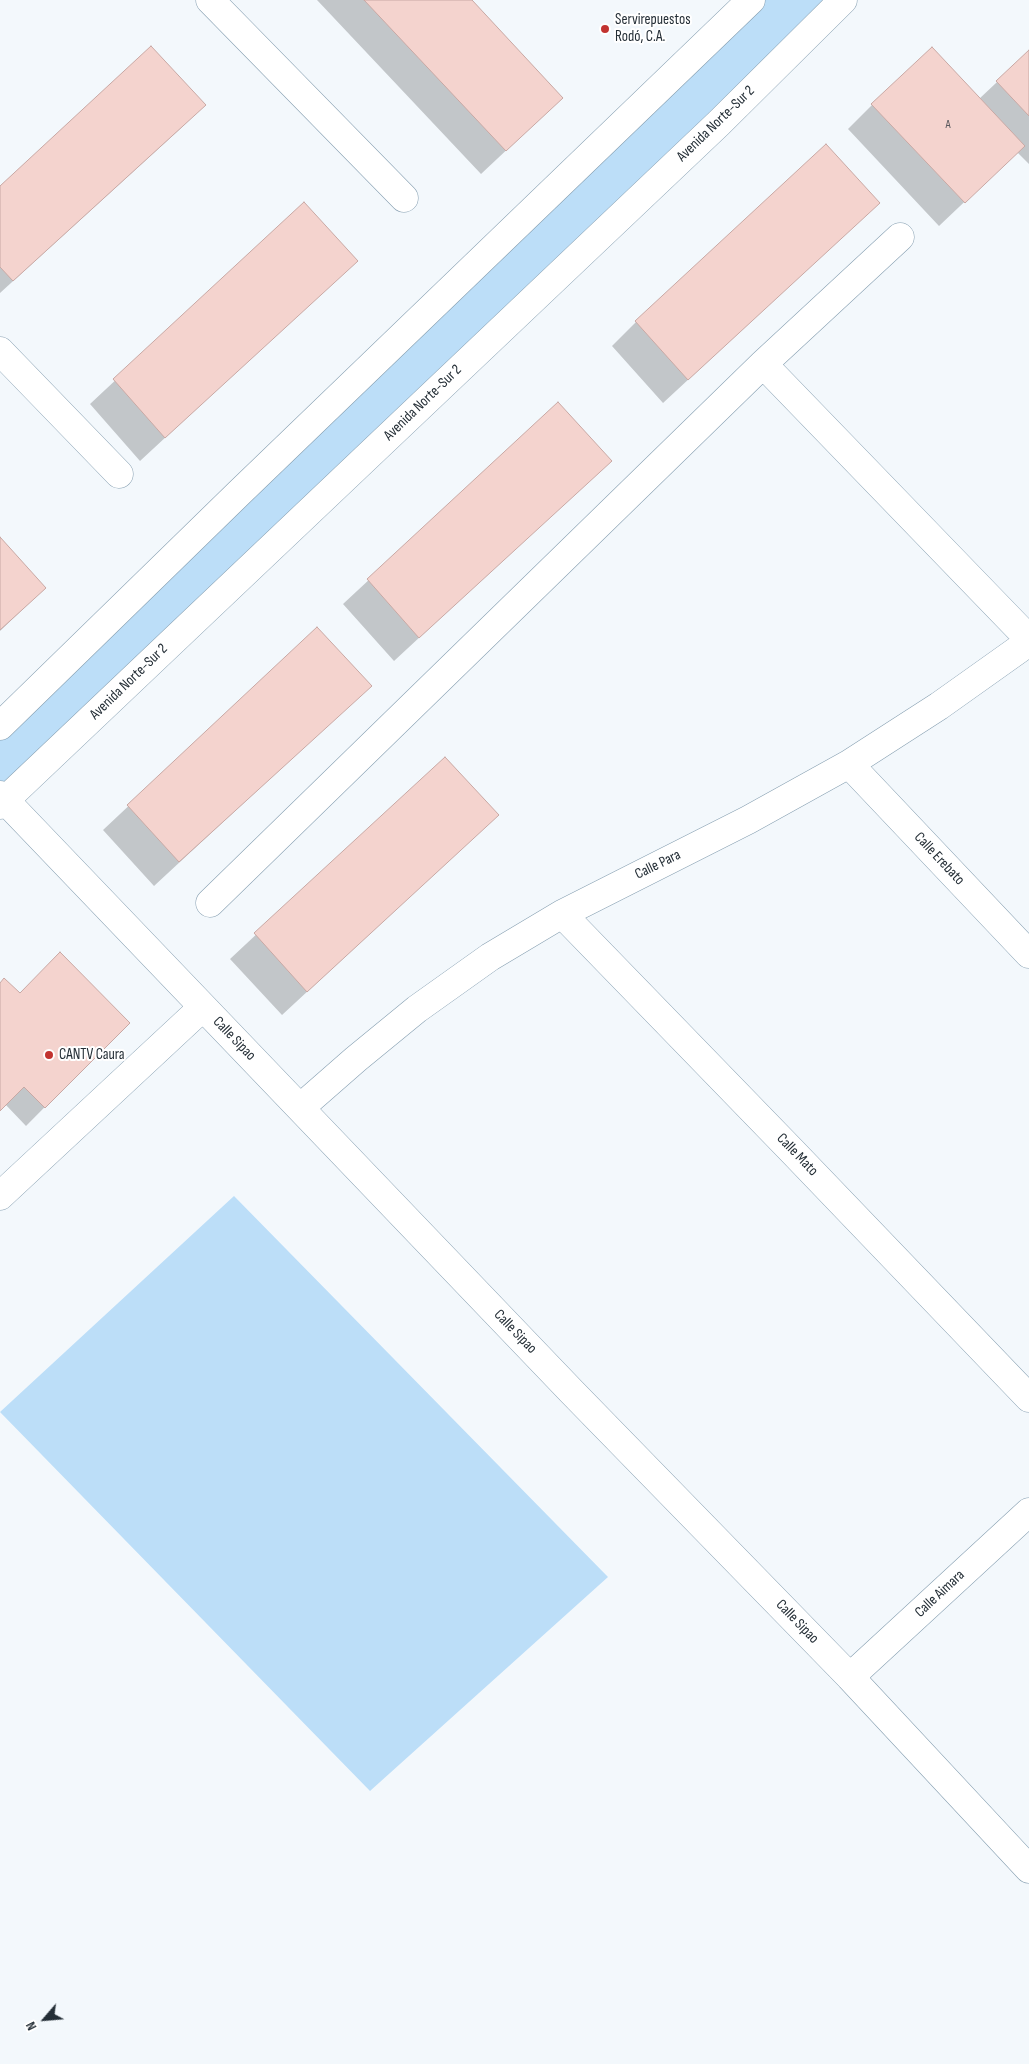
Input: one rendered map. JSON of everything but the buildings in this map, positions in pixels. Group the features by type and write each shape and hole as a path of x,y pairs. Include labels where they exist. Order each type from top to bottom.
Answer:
{"street":[{"path":"210,0 404,198"},
{"path":"0,726 751,0"},
{"name":"Avenida Norte-Sur 2","path":"2,800 718,123 844,0"},
{"path":"210,903 763,364 900,237"},
{"path":"0,351 119,474"},
{"path":"763,364 1029,640"},
{"name":"Calle Para","path":"300,1108 356,1059 418,1009 490,957 562,914 748,820 849,764 940,706 1029,640"},
{"name":"Calle Erebato","path":"849,764 1029,954"},
{"name":"Calle Sipao","path":"2,800 579,1399 850,1677 1029,1869"},
{"name":"Calle Mato","path":"562,914 1029,1398"},
{"path":"0,1196 203,1007"},
{"name":"Calle Aimara","path":"850,1677 1029,1512"}],"shaded area":[{"path":"751,0 843,0 0,805 0,726"},
{"path":"234,1196 608,1577 370,1791 0,1412"}],"place":[{"name":"Servirepuestos Rodó, C.A.","path":"605,29"},
{"name":"CANTV Caura","path":"49,1055"}]}
